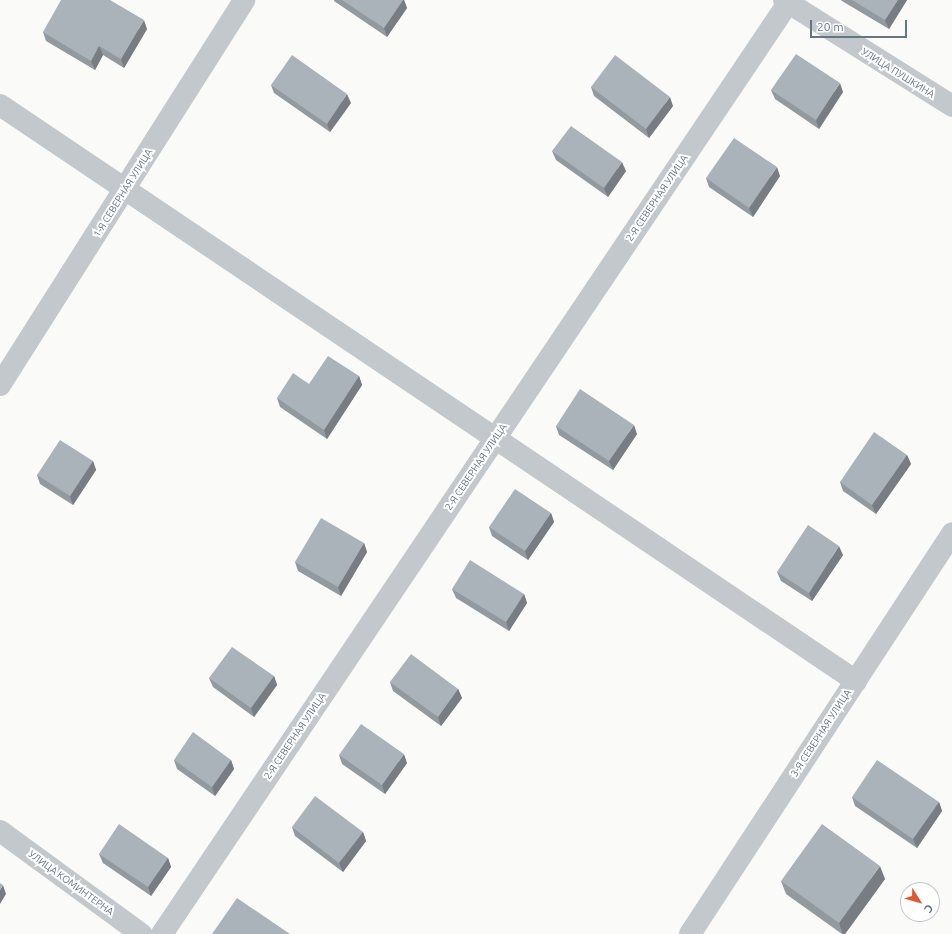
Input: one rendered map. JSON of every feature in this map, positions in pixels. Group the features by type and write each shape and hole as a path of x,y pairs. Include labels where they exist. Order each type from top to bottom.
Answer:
{"street":[{"name":"1-Я СЕВЕРНАЯ УЛИЦА","path":"0,385 126,189 244,0"},
{"name":"УЛИЦА ПУШКИНА","path":"787,1 952,106"},
{"name":"2-Я СЕВЕРНАЯ УЛИЦА","path":"162,934 495,440 787,1"},
{"path":"0,105 495,440 856,680"},
{"name":"3-Я СЕВЕРНАЯ УЛИЦА","path":"690,934 952,533"},
{"name":"УЛИЦА КОМИНТЕРНА","path":"0,832 141,934"}],"building":[{"path":"61,0 110,0 144,20 121,59 99,46 91,61 43,32"},
{"path":"342,0 403,0 384,28"},
{"path":"852,0 898,0 885,20"},
{"path":"796,54 840,83 816,120 771,90"},
{"path":"292,55 347,94 327,124 271,85"},
{"path":"615,55 670,97 646,129 591,87"},
{"path":"571,126 622,162 604,188 552,151"},
{"path":"734,138 777,167 749,208 706,178"},
{"path":"328,356 359,376 324,430 277,398 293,373 309,384"},
{"path":"580,389 634,425 609,461 556,426"},
{"path":"874,432 907,455 872,505 840,482"},
{"path":"60,440 93,461 70,496 37,475"},
{"path":"515,489 551,513 525,551 489,527"},
{"path":"321,518 364,543 338,587 295,562"},
{"path":"808,525 839,546 809,593 777,572"},
{"path":"470,560 524,594 506,622 452,589"},
{"path":"232,647 274,676 251,708 209,678"},
{"path":"411,654 458,689 438,717 390,682"},
{"path":"361,724 404,754 382,785 339,755"},
{"path":"193,732 231,760 212,787 174,760"},
{"path":"877,760 939,802 913,839 852,797"},
{"path":"315,796 363,832 339,863 292,827"},
{"path":"119,824 168,858 148,887 99,854"},
{"path":"822,824 880,866 839,923 781,881"},
{"path":"0,883 3,885 0,890"},
{"path":"237,898 290,934 212,934"}]}
